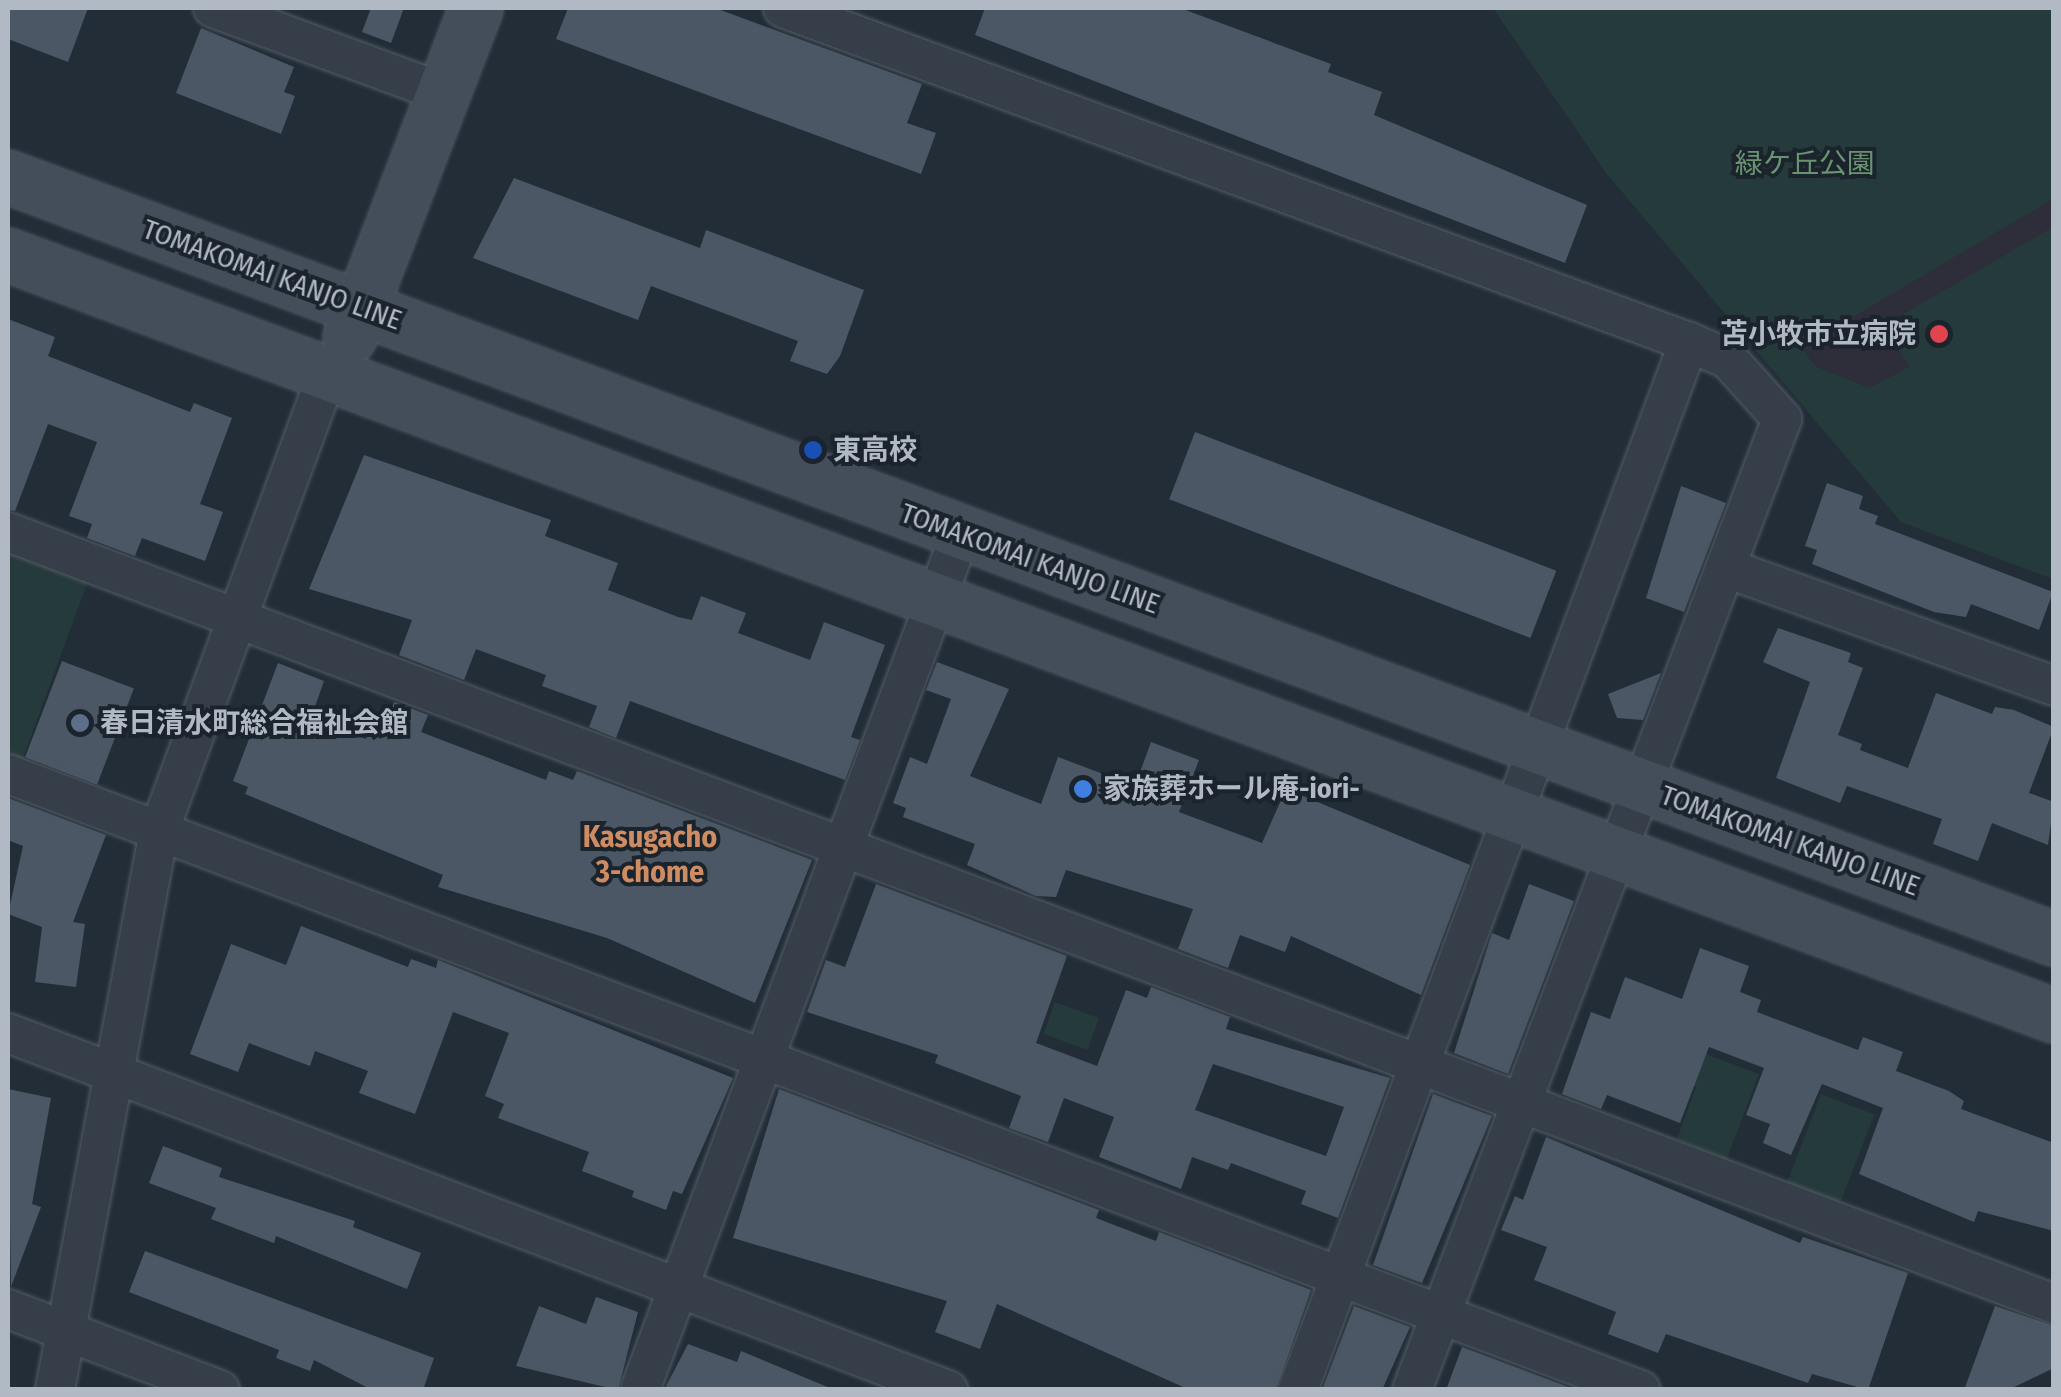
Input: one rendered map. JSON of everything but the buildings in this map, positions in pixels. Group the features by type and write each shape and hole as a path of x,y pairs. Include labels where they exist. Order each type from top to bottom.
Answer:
{"main road":[{"path":"328,374 366,310 476,8"},
{"name":"TOMAKOMAI KANJO LINE","path":"8,178 2054,940"},
{"path":"8,255 2054,1016"}],"street":[{"path":"213,8 444,93"},
{"path":"784,8 1689,342 1728,359 1782,419 1729,569 1412,1390"},
{"path":"1298,1390 1689,342"},
{"path":"54,1390 159,831 328,374"},
{"path":"8,532 2054,1304"},
{"path":"640,1390 961,533"},
{"path":"1729,569 2054,686"},
{"path":"8,774 1640,1390"},
{"path":"8,1033 948,1390"},
{"path":"8,1309 220,1390"}],"shaded area":[{"name":"苫小牧市立病院","path":"2053,199 2053,461 1815,366 1802,346"}],"green space":[{"name":"緑ケ丘公園","path":"1493,8 2053,8 2053,199 1802,347 1815,366 1870,388 1910,366 1881,327 2053,227 2053,579 1901,522 1606,173"},
{"path":"8,551 88,581 22,761 8,756"},
{"path":"1055,1002 1099,1018 1088,1050 1043,1034"},
{"path":"1647,1032 1759,1074 1727,1159 1677,1139 1696,1087 1635,1064"},
{"path":"1821,1094 1874,1114 1840,1203 1787,1183"}],"place":[{"name":"苫小牧市立病院","path":"1939,334"},
{"name":"東高校","path":"813,450"},
{"name":"春日清水町総合福祉会館","path":"80,723"},
{"name":"家族葬ホール庵-iori-","path":"1083,789"}],"district":[{"name":"Kasugacho 3-chome","path":"650,854"}]}
